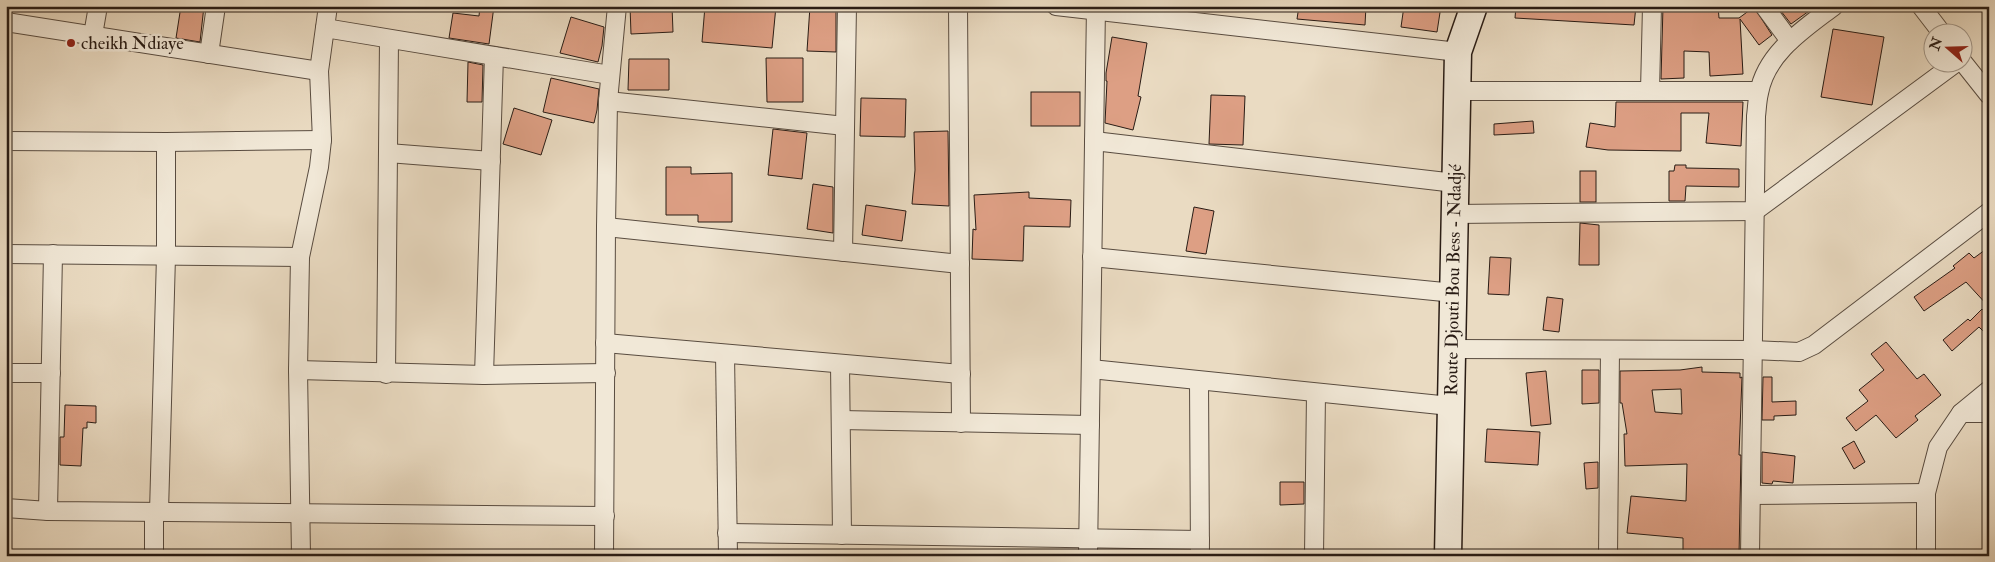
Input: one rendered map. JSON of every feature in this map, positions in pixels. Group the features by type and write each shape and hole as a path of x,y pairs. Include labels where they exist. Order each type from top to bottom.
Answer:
{"main road":[{"name":"Route Djouti Bou Bess - Ndadjé","path":"1448,556 1458,52 1474,6"}],"street":[{"path":"93,35 98,6"},
{"path":"210,54 216,6"},
{"path":"300,556 298,370 300,257 319,167 322,140 319,71 328,6"},
{"path":"604,556 608,101 617,6"},
{"path":"843,252 847,6"},
{"path":"958,6 961,423"},
{"path":"1056,6 1096,8 1458,52"},
{"path":"1650,91 1652,6"},
{"path":"1764,6 1790,40"},
{"path":"1750,556 1756,116 1759,91 1770,64 1790,40 1834,6"},
{"path":"1921,6 1933,22"},
{"path":"1088,547 1096,8"},
{"path":"6,22 319,71"},
{"path":"325,28 610,74"},
{"path":"386,374 389,39"},
{"path":"484,375 494,56"},
{"path":"1455,214 1755,211 1943,72"},
{"path":"1971,72 1989,95"},
{"path":"1458,91 1759,91"},
{"path":"608,101 845,126"},
{"path":"6,141 166,142 322,140"},
{"path":"1094,141 1456,183"},
{"path":"154,556 166,256 166,142"},
{"path":"388,154 491,161"},
{"path":"1452,349 1753,350 1799,352 1814,345 1989,212"},
{"path":"606,227 960,264"},
{"path":"6,254 300,257"},
{"path":"48,511 53,254"},
{"path":"1092,257 1454,293"},
{"path":"605,344 961,374"},
{"path":"1608,556 1610,350"},
{"path":"726,354 728,556"},
{"path":"840,364 842,535"},
{"path":"1091,369 1450,406"},
{"path":"298,370 386,374 484,375 606,373"},
{"path":"6,372 50,373"},
{"path":"727,533 842,535 1088,547 1200,548 1199,381"},
{"path":"1926,556 1926,493 1938,447 1961,413 1989,390"},
{"path":"1314,556 1316,392"},
{"path":"1961,413 1989,413"},
{"path":"841,420 1090,425"},
{"path":"1751,495 1926,493"},
{"path":"6,508 48,511 605,516"}],"building":[{"path":"181,6 204,6 200,42 176,38"},
{"path":"480,6 494,6 489,44 449,38 453,13 479,16"},
{"path":"630,6 672,6 673,32 631,34"},
{"path":"705,6 776,6 772,48 702,42"},
{"path":"810,6 836,6 836,52 807,51"},
{"path":"1299,6 1366,6 1365,25 1297,19"},
{"path":"1404,6 1441,6 1437,32 1401,27"},
{"path":"1516,6 1636,6 1634,25 1515,18"},
{"path":"1663,6 1718,6 1719,18 1739,18 1754,7 1772,35 1759,45 1740,19 1743,74 1710,76 1709,52 1684,51 1684,78 1661,79"},
{"path":"1777,6 1816,6 1791,24"},
{"path":"571,17 604,27 598,62 560,53"},
{"path":"1833,29 1884,37 1872,105 1821,97"},
{"path":"1112,37 1147,43 1138,96 1141,97 1133,130 1105,123 1106,73"},
{"path":"766,58 803,58 803,102 767,102"},
{"path":"629,59 669,59 669,90 628,90"},
{"path":"468,62 483,65 482,102 467,102"},
{"path":"551,78 599,89 594,123 543,112"},
{"path":"1031,92 1080,92 1080,126 1031,126"},
{"path":"1211,95 1245,96 1243,145 1209,144"},
{"path":"861,98 906,99 905,137 860,136"},
{"path":"1616,102 1743,102 1741,146 1706,143 1709,113 1681,113 1681,151 1608,150 1586,147 1590,123 1615,127"},
{"path":"514,108 552,120 541,155 503,144"},
{"path":"1533,121 1534,133 1494,135 1494,124"},
{"path":"773,129 807,133 802,179 768,175"},
{"path":"948,131 949,206 912,204 915,170 914,132"},
{"path":"1675,165 1686,165 1686,168 1739,169 1739,187 1686,186 1685,201 1669,201 1669,171 1674,171"},
{"path":"666,167 691,167 691,174 732,173 732,222 698,222 698,215 666,215"},
{"path":"1580,171 1596,171 1596,202 1580,202"},
{"path":"813,184 833,187 833,233 807,229"},
{"path":"1029,192 1029,198 1071,200 1070,227 1024,226 1023,261 972,259 973,229 976,230 974,195"},
{"path":"866,205 906,211 902,241 862,235"},
{"path":"1194,207 1214,211 1206,254 1186,251"},
{"path":"1580,223 1599,225 1599,265 1579,265"},
{"path":"1989,247 1989,307 1966,282 1924,311 1914,297 1955,268 1953,266 1969,253 1974,258"},
{"path":"1490,257 1511,258 1509,295 1488,294"},
{"path":"1547,297 1563,299 1559,332 1543,330"},
{"path":"1982,309 1989,316 1989,337 1979,327 1952,351 1943,340 1968,319 1970,321"},
{"path":"1886,342 1917,379 1924,374 1941,395 1915,416 1918,420 1896,438 1876,415 1856,431 1846,418 1868,401 1859,390 1884,370 1871,354"},
{"path":"1702,367 1702,372 1740,373 1740,378 1742,377 1739,455 1741,455 1739,556 1683,556 1683,538 1627,533 1631,496 1686,501 1687,464 1625,466 1624,434 1627,434 1622,403 1620,403 1620,371 1680,370","holes":["1681,389 1682,414 1655,412 1652,390"]},
{"path":"1582,370 1599,370 1599,403 1582,404"},
{"path":"1546,371 1551,424 1531,426 1526,373"},
{"path":"1763,377 1772,377 1772,402 1796,401 1796,415 1774,416 1774,420 1762,420"},
{"path":"65,405 96,406 96,423 87,422 87,428 83,428 81,466 60,465 60,437 64,437"},
{"path":"1487,429 1540,432 1538,465 1485,462"},
{"path":"1854,441 1865,462 1854,469 1842,448"},
{"path":"1762,452 1795,456 1793,483 1773,481 1772,484 1762,483"},
{"path":"1598,462 1598,488 1586,489 1584,463"},
{"path":"1280,482 1304,482 1304,504 1280,505"}],"place":[{"name":"cheikh Ndiaye","path":"71,43"}]}
